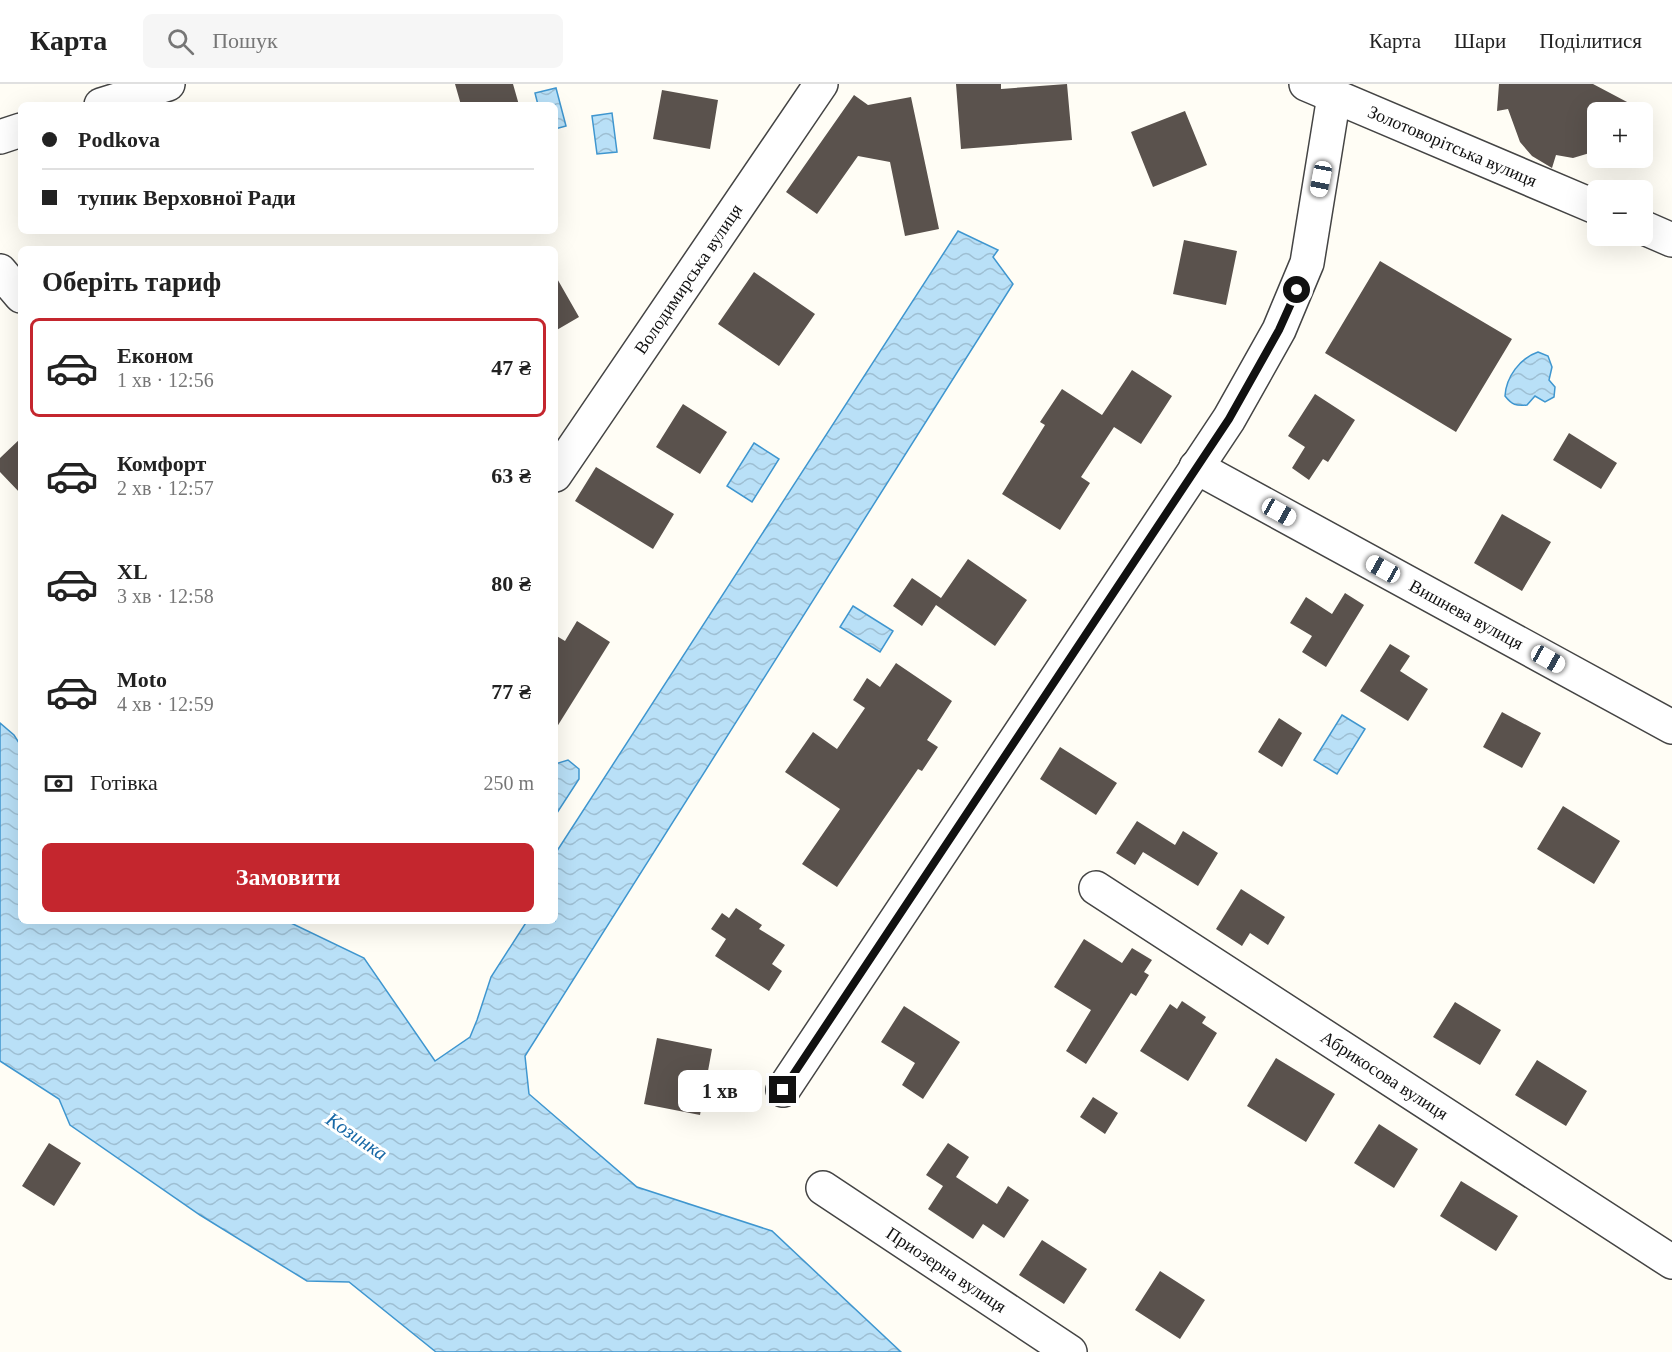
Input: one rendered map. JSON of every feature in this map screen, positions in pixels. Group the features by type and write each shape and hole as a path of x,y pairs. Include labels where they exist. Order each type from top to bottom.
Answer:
{"street":[{"path":"111,102 168,84"},
{"name":"Володимирська вулиця","path":"558,471 821,84"},
{"path":"783,1090 1229,419 1279,330 1307,263 1320,90"},
{"name":"Золотоворітська вулиця","path":"1320,90 1587,203"},
{"path":"0,137 18,131"},
{"path":"1653,232 1672,240"},
{"path":"0,271 18,292"},
{"name":"Вишнева вулиця","path":"1196,467 1672,727"},
{"name":"Абрикосова вулиця","path":"1096,888 1672,1262"},
{"name":"Приозерна вулиця","path":"824,1188 1070,1352"}],"water":[{"path":"556,88 566,126 558,128 558,102 537,102 535,93"},
{"path":"612,113 617,152 597,154 592,116"},
{"name":"Козинка","path":"958,231 998,250 993,257 1013,284 525,1056 529,1094 637,1187 772,1231 901,1352 436,1352 349,1282 307,1281 200,1215 70,1125 59,1099 0,1061 0,723 18,741 18,924 293,924 364,958 435,1061 470,1037 491,977 525,924 558,924 558,849"},
{"path":"1538,352 1548,356 1552,367 1549,380 1555,387 1554,397 1545,402 1535,396 1527,405 1514,404 1505,396 1511,375 1525,359"},
{"path":"754,443 779,459 752,502 727,486"},
{"path":"853,606 893,631 880,652 840,627"},
{"path":"1342,715 1365,729 1337,774 1314,760"},
{"path":"568,760 579,769 579,779 558,811 558,763"}],"building":[{"path":"455,84 513,84 518,102 460,102"},
{"path":"956,84 1001,84 1001,89 1067,84 1072,140 961,149"},
{"path":"1499,84 1593,84 1627,102 1587,102 1587,154 1573,158 1556,155 1552,168 1532,156 1520,142 1508,109 1497,111"},
{"path":"662,90 718,100 710,149 653,139"},
{"path":"854,95 868,105 911,97 939,229 905,236 890,162 858,156 817,214 786,192"},
{"path":"1185,111 1207,165 1153,187 1131,132"},
{"path":"1184,240 1237,251 1226,305 1173,294"},
{"path":"1380,261 1512,339 1456,432 1325,353"},
{"path":"754,272 815,314 779,366 718,324"},
{"path":"558,280 579,317 558,329"},
{"path":"1132,370 1172,396 1141,444 1114,427 1081,477 1090,483 1060,530 1002,494 1045,425 1040,422 1062,389 1102,415"},
{"path":"1315,394 1355,420 1328,462 1323,459 1309,480 1292,468 1305,447 1288,436"},
{"path":"683,404 727,432 700,474 656,447"},
{"path":"1569,433 1617,463 1601,489 1553,460"},
{"path":"18,441 18,491 0,472 0,458"},
{"path":"596,467 674,514 653,549 575,501"},
{"path":"1502,514 1551,542 1522,591 1474,563"},
{"path":"968,559 1027,600 995,646 936,605 922,626 893,606 912,578 941,598"},
{"path":"1345,593 1364,605 1326,667 1302,652 1312,636 1290,623 1306,597 1332,614"},
{"path":"577,621 610,642 558,725 558,637 565,641"},
{"path":"1390,644 1410,656 1400,671 1428,689 1408,721 1360,691"},
{"path":"896,663 952,701 927,740 938,747 922,771 918,769 837,887 802,864 840,809 785,772 813,732 837,749 865,708 853,700 867,678 880,687"},
{"path":"1502,712 1541,733 1522,768 1483,747"},
{"path":"1279,718 1302,733 1282,767 1258,752"},
{"path":"1060,747 1117,783 1096,815 1040,779"},
{"path":"1563,806 1620,841 1594,884 1537,849"},
{"path":"1137,821 1175,845 1183,831 1218,853 1198,886 1143,852 1135,865 1116,853"},
{"path":"1241,889 1285,917 1268,945 1250,933 1242,946 1216,929"},
{"path":"736,908 762,925 759,929 785,945 772,964 782,971 769,991 715,956 726,939 711,929 722,913 729,918"},
{"path":"1084,939 1122,963 1132,948 1152,960 1144,972 1149,975 1136,996 1131,993 1086,1064 1066,1051 1091,1010 1054,987"},
{"path":"1182,1001 1206,1017 1202,1023 1217,1033 1188,1081 1140,1051 1170,1004 1177,1009"},
{"path":"1455,1002 1501,1030 1480,1065 1433,1037"},
{"path":"904,1006 960,1042 923,1099 902,1085 915,1063 881,1042"},
{"path":"657,1038 712,1049 700,1115 644,1104"},
{"path":"1276,1058 1335,1094 1306,1142 1247,1106"},
{"path":"1537,1060 1587,1091 1566,1126 1515,1095"},
{"path":"1093,1097 1118,1113 1105,1134 1080,1117"},
{"path":"1379,1124 1418,1149 1394,1188 1354,1163"},
{"path":"49,1143 81,1163 54,1206 22,1186"},
{"path":"948,1143 969,1157 956,1177 997,1204 1008,1186 1029,1200 1004,1238 983,1224 973,1239 928,1209 943,1186 926,1175"},
{"path":"1461,1181 1518,1216 1496,1251 1440,1216"},
{"path":"1042,1240 1087,1269 1064,1304 1019,1275"},
{"path":"1160,1271 1205,1300 1180,1339 1135,1310"}],"route":[{"path":"783,1090 1229,419 1279,330 1297,290"}]}
